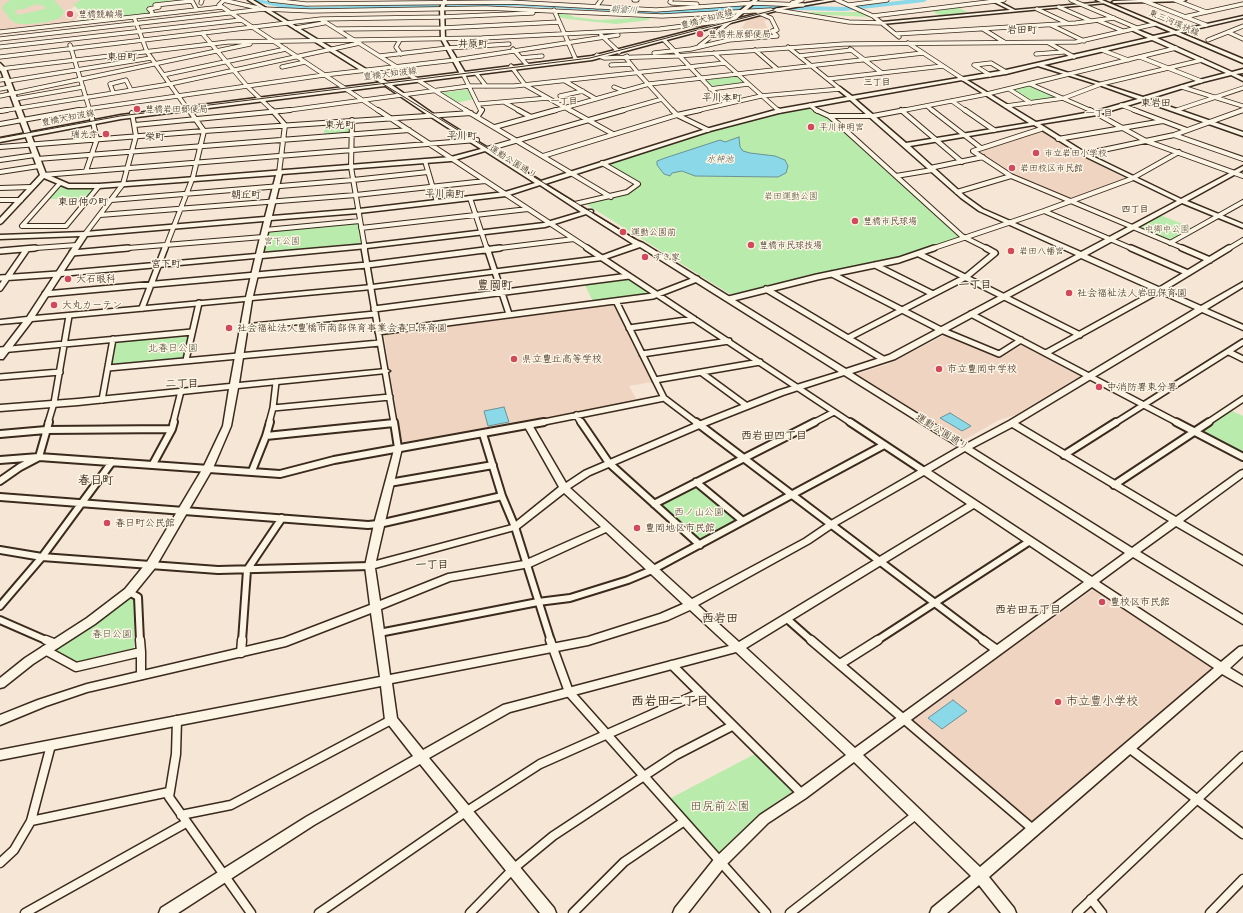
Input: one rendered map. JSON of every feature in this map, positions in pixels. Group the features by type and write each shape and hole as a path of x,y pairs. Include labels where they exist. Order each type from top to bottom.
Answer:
{"main road":[{"name":"豊橋大知波線","path":"760,13 802,4 836,0"},
{"name":"東三河環状線","path":"1098,0 1109,2 1208,40 1243,56"},
{"name":"東三河環状線","path":"1109,2 1155,24 1243,61"},
{"name":"豊橋大知波線","path":"618,51 771,10 778,10"},
{"name":"豊橋大知波線","path":"0,138 132,115 598,56 664,40 730,21"},
{"name":"豊橋大知波線","path":"462,74 512,67"}],"street":[{"path":"771,10 662,16 502,8 307,11 255,8 249,5 224,0 219,5 1243,682"},
{"name":"運動公園通り","path":"250,0 589,211 636,243 641,244 1133,553 1243,620"},
{"path":"270,0 306,5 444,1 535,2 656,10 750,4 802,4"},
{"path":"307,11 306,5 310,0"},
{"path":"596,7 601,0"},
{"path":"671,0 670,2 672,3 697,2 697,8"},
{"path":"728,6 729,0"},
{"path":"697,48 756,0"},
{"path":"836,0 873,16 907,43 1041,129 1084,154 1131,179 1243,226"},
{"path":"849,5 887,0"},
{"path":"873,16 993,0 1004,0"},
{"path":"993,0 1014,11"},
{"path":"1072,0 1114,18 1153,38 1243,79"},
{"path":"1175,0 1206,12"},
{"path":"778,10 849,22 882,24 1109,2 1184,0"},
{"path":"1238,0 1243,3"},
{"path":"155,5 193,1 197,10"},
{"path":"444,1 442,8 443,39 482,110 478,116"},
{"path":"791,4 793,1 802,4"},
{"path":"1144,1 1206,25"},
{"path":"179,12 180,2"},
{"path":"1184,17 1243,3"},
{"path":"151,15 152,12 149,8 163,7 162,4"},
{"path":"0,32 222,7"},
{"path":"1059,7 1091,21"},
{"path":"0,39 262,8"},
{"path":"502,8 509,44 527,65"},
{"path":"1037,9 1068,24"},
{"path":"376,40 380,10"},
{"path":"0,57 321,19 442,17 554,10"},
{"path":"554,10 562,34 575,59"},
{"path":"307,11 356,40 433,90 611,196"},
{"path":"625,57 697,48 729,40 777,36 772,31 777,30 771,18 760,13"},
{"path":"134,17 147,52 204,130"},
{"path":"0,237 85,234 359,210 506,194 708,130 779,111 1006,72 1243,17"},
{"path":"896,34 1068,24 1114,18"},
{"path":"0,48 241,20"},
{"path":"1098,20 1123,32"},
{"path":"662,99 451,159 99,186 68,186 43,175 14,96 1,68 228,42 443,39 666,28 730,21"},
{"path":"296,28 326,22"},
{"path":"338,29 442,28 559,22"},
{"path":"66,24 74,60 94,121 97,139 86,171"},
{"path":"1050,24 1084,41"},
{"path":"598,56 679,56 844,44 1004,42 1048,43 1084,41 1155,24"},
{"path":"1208,40 1243,26"},
{"path":"983,29 1004,42"},
{"path":"597,32 618,51"},
{"path":"1228,32 1243,39"},
{"path":"0,684 13,672 45,650 105,612 129,592 151,565 183,511 208,468 227,426 249,299 278,173 285,125 247,86 202,33"},
{"path":"0,124 89,108 179,95 363,70 455,60 618,35"},
{"path":"0,111 170,84 376,40"},
{"path":"400,40 396,47 401,54"},
{"path":"664,40 726,104"},
{"path":"14,96 81,80 265,41"},
{"path":"1048,43 1074,57"},
{"path":"380,56 448,48 509,44"},
{"path":"844,44 882,72"},
{"path":"788,47 873,116 957,192 981,210 1243,328"},
{"path":"810,105 818,112 829,116 873,116 987,94 1176,48"},
{"path":"163,75 286,49"},
{"path":"755,50 777,69"},
{"path":"800,56 852,50"},
{"path":"1102,50 1128,60"},
{"path":"1036,54 1064,52"},
{"path":"714,53 779,111"},
{"path":"495,127 649,84 923,53"},
{"path":"385,59 419,56"},
{"path":"521,58 542,56"},
{"path":"625,57 677,115 708,130"},
{"path":"1140,57 1201,81"},
{"path":"0,80 8,82 151,58"},
{"path":"427,58 430,63"},
{"path":"1006,106 1064,98 1101,84 1202,60"},
{"path":"282,67 305,62"},
{"path":"135,125 274,112 469,86 525,85 725,63"},
{"path":"990,75 974,65 991,63 1006,72"},
{"path":"611,65 630,64"},
{"path":"1039,65 1144,98 1243,134"},
{"path":"828,79 943,66"},
{"path":"512,67 525,85 613,134"},
{"path":"905,145 1097,113 1201,81 1243,71"},
{"path":"476,73 486,86"},
{"path":"553,78 556,82"},
{"path":"113,92 110,84 126,80 130,90"},
{"path":"565,81 596,99"},
{"path":"0,89 8,82"},
{"path":"710,88 748,84"},
{"path":"1030,84 1097,113 1146,141 1243,176"},
{"path":"0,96 14,96 82,87"},
{"path":"614,87 624,91"},
{"path":"1182,87 1243,106"},
{"path":"1177,110 1243,88"},
{"path":"543,156 677,115 761,96 840,89"},
{"path":"1009,89 1031,103"},
{"path":"560,96 583,91"},
{"path":"479,104 548,98"},
{"path":"952,101 994,130"},
{"path":"504,102 531,117"},
{"path":"1122,105 1187,130"},
{"path":"928,106 981,148"},
{"path":"901,110 962,162"},
{"path":"1084,154 1174,135 1243,110"},
{"path":"0,147 204,130 433,114 471,113"},
{"path":"0,357 3,349 28,320 77,245 123,184 136,136 132,115"},
{"path":"829,116 946,223 965,238 995,253 966,277 848,338"},
{"path":"352,120 351,167 372,287 374,312 386,371 398,448 370,566 390,720 467,811 550,913"},
{"path":"1058,139 1163,121"},
{"path":"1041,129 973,151 1011,176 1210,260"},
{"path":"142,308 192,179 204,130"},
{"path":"0,160 92,155 409,130"},
{"path":"1174,135 1243,159"},
{"path":"0,222 43,175 474,140"},
{"path":"729,299 766,289 899,260 919,254 1071,202 1131,179 1178,152"},
{"path":"896,176 983,157"},
{"path":"425,161 437,202"},
{"path":"577,204 627,192 638,184 602,164"},
{"path":"0,172 39,166"},
{"path":"0,550 42,557 247,570 370,566 515,527 564,488 587,473 747,406 798,387 892,357 1080,254 1243,168"},
{"path":"111,200 275,187 428,172"},
{"path":"957,192 1011,176"},
{"path":"100,215 356,195 485,181"},
{"path":"60,183 22,226 66,226 99,186"},
{"path":"1,188 31,187"},
{"path":"470,198 509,314"},
{"path":"0,200 21,200"},
{"path":"1170,243 1243,202"},
{"path":"361,228 528,209"},
{"path":"0,278 259,256 482,233 551,224 589,211"},
{"path":"1044,211 1188,273"},
{"path":"72,253 167,245 360,221"},
{"path":"36,235 44,226"},
{"path":"45,294 367,265 574,239"},
{"path":"1046,353 1160,290 1243,240"},
{"path":"0,322 372,287 602,258 641,244"},
{"path":"0,251 77,245"},
{"path":"0,288 27,249"},
{"path":"919,254 1080,335"},
{"path":"875,265 933,294"},
{"path":"832,274 941,330 999,354 1021,340"},
{"path":"244,327 374,312 502,292 629,276"},
{"path":"378,332 616,301 658,294 697,279"},
{"path":"0,755 588,641 637,627 690,605 807,541 832,524 924,471 1012,423 1203,310 1243,284"},
{"path":"766,289 883,359"},
{"path":"616,301 664,398 997,650"},
{"path":"186,360 199,303"},
{"path":"971,314 1243,457"},
{"path":"0,481 20,467 39,457 54,403 69,316"},
{"path":"629,328 694,319"},
{"path":"3,349 192,332"},
{"path":"102,400 113,339"},
{"path":"642,354 729,342"},
{"path":"1064,455 1243,342"},
{"path":"108,368 380,343"},
{"path":"1229,352 1243,358"},
{"path":"655,380 760,362"},
{"path":"0,408 102,400 386,371"},
{"path":"0,377 60,372"},
{"path":"702,373 747,406"},
{"path":"252,471 266,436 274,408 276,382"},
{"path":"153,464 172,429 181,391"},
{"path":"274,408 390,397"},
{"path":"0,460 39,457 280,474 334,460 483,434 664,398"},
{"path":"1114,485 1243,399"},
{"path":"654,504 834,412"},
{"path":"576,415 608,463 700,545"},
{"path":"266,436 394,423"},
{"path":"1012,423 1114,485 1241,557"},
{"path":"528,425 564,488 855,755 917,814 980,876 1009,913"},
{"path":"0,434 46,430 172,429"},
{"path":"483,434 502,496 515,527 553,648 569,692 683,822 766,913"},
{"path":"379,633 588,593 614,585 652,570 884,445"},
{"path":"0,606 42,557 112,462"},
{"path":"389,483 493,465"},
{"path":"680,913 720,862 764,819 802,794 903,718 1243,473"},
{"path":"696,482 743,521"},
{"path":"0,497 361,524 379,524 502,496"},
{"path":"166,913 310,821 497,713 569,692 737,648 974,504"},
{"path":"241,653 247,570 282,518"},
{"path":"0,720 71,692 286,642 448,578 526,564 606,528"},
{"path":"840,664 1030,541"},
{"path":"129,592 138,597 141,675"},
{"path":"786,618 1034,830"},
{"path":"0,620 56,644"},
{"path":"45,650 76,667 141,652"},
{"path":"937,913 1243,650"},
{"path":"672,665 802,794"},
{"path":"319,913 467,811 540,764 700,693"},
{"path":"177,720 176,754 169,797 251,913"},
{"path":"181,815 231,805 242,800 390,720"},
{"path":"470,913 513,869 553,836 676,755 732,726"},
{"path":"0,863 14,850 31,821 51,745"},
{"path":"1129,748 1243,834"},
{"path":"1077,913 1243,756"},
{"path":"31,821 169,792"},
{"path":"790,913 917,814"},
{"path":"573,913 624,862 683,822"},
{"path":"25,913 186,823"},
{"path":"1210,913 1243,879"},
{"path":"1091,899 1102,913"}],"shaded area":[{"path":"0,0 81,0 75,3 75,7 71,8 80,16 72,22 0,31"},
{"path":"760,15 767,18 767,20 764,21 769,31 775,35 734,39 747,20"},
{"path":"1042,131 1081,155 1126,179 1073,200 1011,175 976,151"},
{"name":"県立豊丘高等学校","path":"614,305 652,382 629,386 638,402 401,447 384,335"},
{"path":"945,335 1000,358 1024,344 1082,375 1015,415 999,420 962,441 853,375 888,364"},
{"path":"1095,588 1213,667 1032,823 913,723 915,717"}],"green space":[{"path":"11,0 54,0 64,13 60,18 48,22 20,24 13,22 9,18 2,8 4,4","holes":["39,3 36,6 42,5 45,9 18,15 14,10 24,9"]},
{"path":"81,0 173,0 161,2 162,7 147,10 151,12 149,14 78,22 85,16 74,5"},
{"path":"173,0 192,0 175,3"},
{"path":"956,6 970,14 942,17 929,9"},
{"path":"557,12 562,12 575,17 599,20 652,17 648,20 616,24 568,19 559,17"},
{"path":"811,12 861,12 872,17 804,14"},
{"path":"738,75 748,84 710,89 703,77"},
{"path":"1030,85 1061,98 1032,102 1012,89"},
{"path":"469,89 474,99 456,103 441,93"},
{"name":"岩田運動公園","path":"810,105 826,115 962,236 899,260 733,296 586,204 627,192 637,185 602,163 708,130"},
{"path":"348,121 349,133 324,135 324,122"},
{"path":"58,188 95,188 86,199 48,199"},
{"name":"中郷中公園","path":"1160,215 1193,228 1170,241 1136,227"},
{"name":"宮下公園","path":"357,222 362,244 359,245 263,253 268,231"},
{"path":"628,277 652,294 593,302 584,283"},
{"name":"北春日公園","path":"189,334 182,360 111,364 116,341"},
{"path":"1230,410 1243,416 1243,455 1199,432"},
{"name":"西ノ山公園","path":"697,486 738,520 701,539 660,504"},
{"name":"春日公園","path":"130,598 135,600 134,651 76,663 51,651"},
{"name":"田尻前公園","path":"755,754 791,789 791,793 758,815 718,853 669,799"}],"water":[{"name":"水神池","path":"739,137 740,147 743,151 775,156 785,160 788,166 786,173 778,177 695,176 682,171 672,173 670,176 664,174 657,165 657,161 665,158 720,140 725,142"},
{"path":"504,407 509,422 488,426 484,411"},
{"path":"950,413 971,426 962,431 940,418"},
{"path":"953,700 967,711 942,729 928,718"}],"waterway":[{"name":"朝倉川","path":"252,0 282,6 314,9 514,4 664,12 756,7 844,9 924,0"}],"tram line":[{"path":"0,138 120,116 590,58 774,10"},
{"path":"383,84 635,239"}],"place":[{"name":"豊橋競輪場","path":"70,14"},
{"name":"豊橋井原郵便局","path":"700,34"},
{"name":"豊橋岩田郵便局","path":"137,109"},
{"name":"平川神明宮","path":"811,127"},
{"name":"瑞光寺","path":"106,134"},
{"name":"市立岩田小学校","path":"1036,153"},
{"name":"岩田校区市民館","path":"1012,168"},
{"name":"豊橋市民球場","path":"855,221"},
{"name":"運動公園前","path":"623,232"},
{"name":"豊橋市民球技場","path":"751,245"},
{"name":"岩田八幡宮","path":"1011,251"},
{"name":"すき家","path":"645,257"},
{"name":"大石眼科","path":"68,279"},
{"name":"社会福祉法人岩田保育園","path":"1069,293"},
{"name":"大丸カーテン","path":"54,305"},
{"name":"社会福祉法人豊橋市南部保育事業会春日保育園","path":"229,328"},
{"name":"県立豊丘高等学校","path":"514,359"},
{"name":"市立豊岡中学校","path":"939,369"},
{"name":"中消防署東分署","path":"1099,387"},
{"name":"春日町公民館","path":"107,523"},
{"name":"豊岡地区市民館","path":"637,528"},
{"name":"豊校区市民館","path":"1102,602"},
{"name":"市立豊小学校","path":"1058,702"}],"district":[{"name":"岩田町","path":"1022,30"},
{"name":"井原町","path":"473,44"},
{"name":"東田町","path":"122,57"},
{"name":"三丁目","path":"877,82"},
{"name":"平川本町","path":"722,98"},
{"name":"一丁目","path":"564,101"},
{"name":"東岩田","path":"1156,103"},
{"name":"一丁目","path":"1099,113"},
{"name":"東光町","path":"340,125"},
{"name":"平川町","path":"462,136"},
{"name":"栄町","path":"155,137"},
{"name":"平川南町","path":"445,194"},
{"name":"朝丘町","path":"246,195"},
{"name":"東田仲の町","path":"83,202"},
{"name":"四丁目","path":"1135,209"},
{"name":"宮下町","path":"166,264"},
{"name":"一丁目","path":"975,285"},
{"name":"豊岡町","path":"495,286"},
{"name":"二丁目","path":"182,384"},
{"name":"西岩田四丁目","path":"774,436"},
{"name":"春日町","path":"96,481"},
{"name":"一丁目","path":"432,565"},
{"name":"西岩田五丁目","path":"1028,610"},
{"name":"西岩田","path":"720,619"},
{"name":"西岩田二丁目","path":"670,701"}]}
